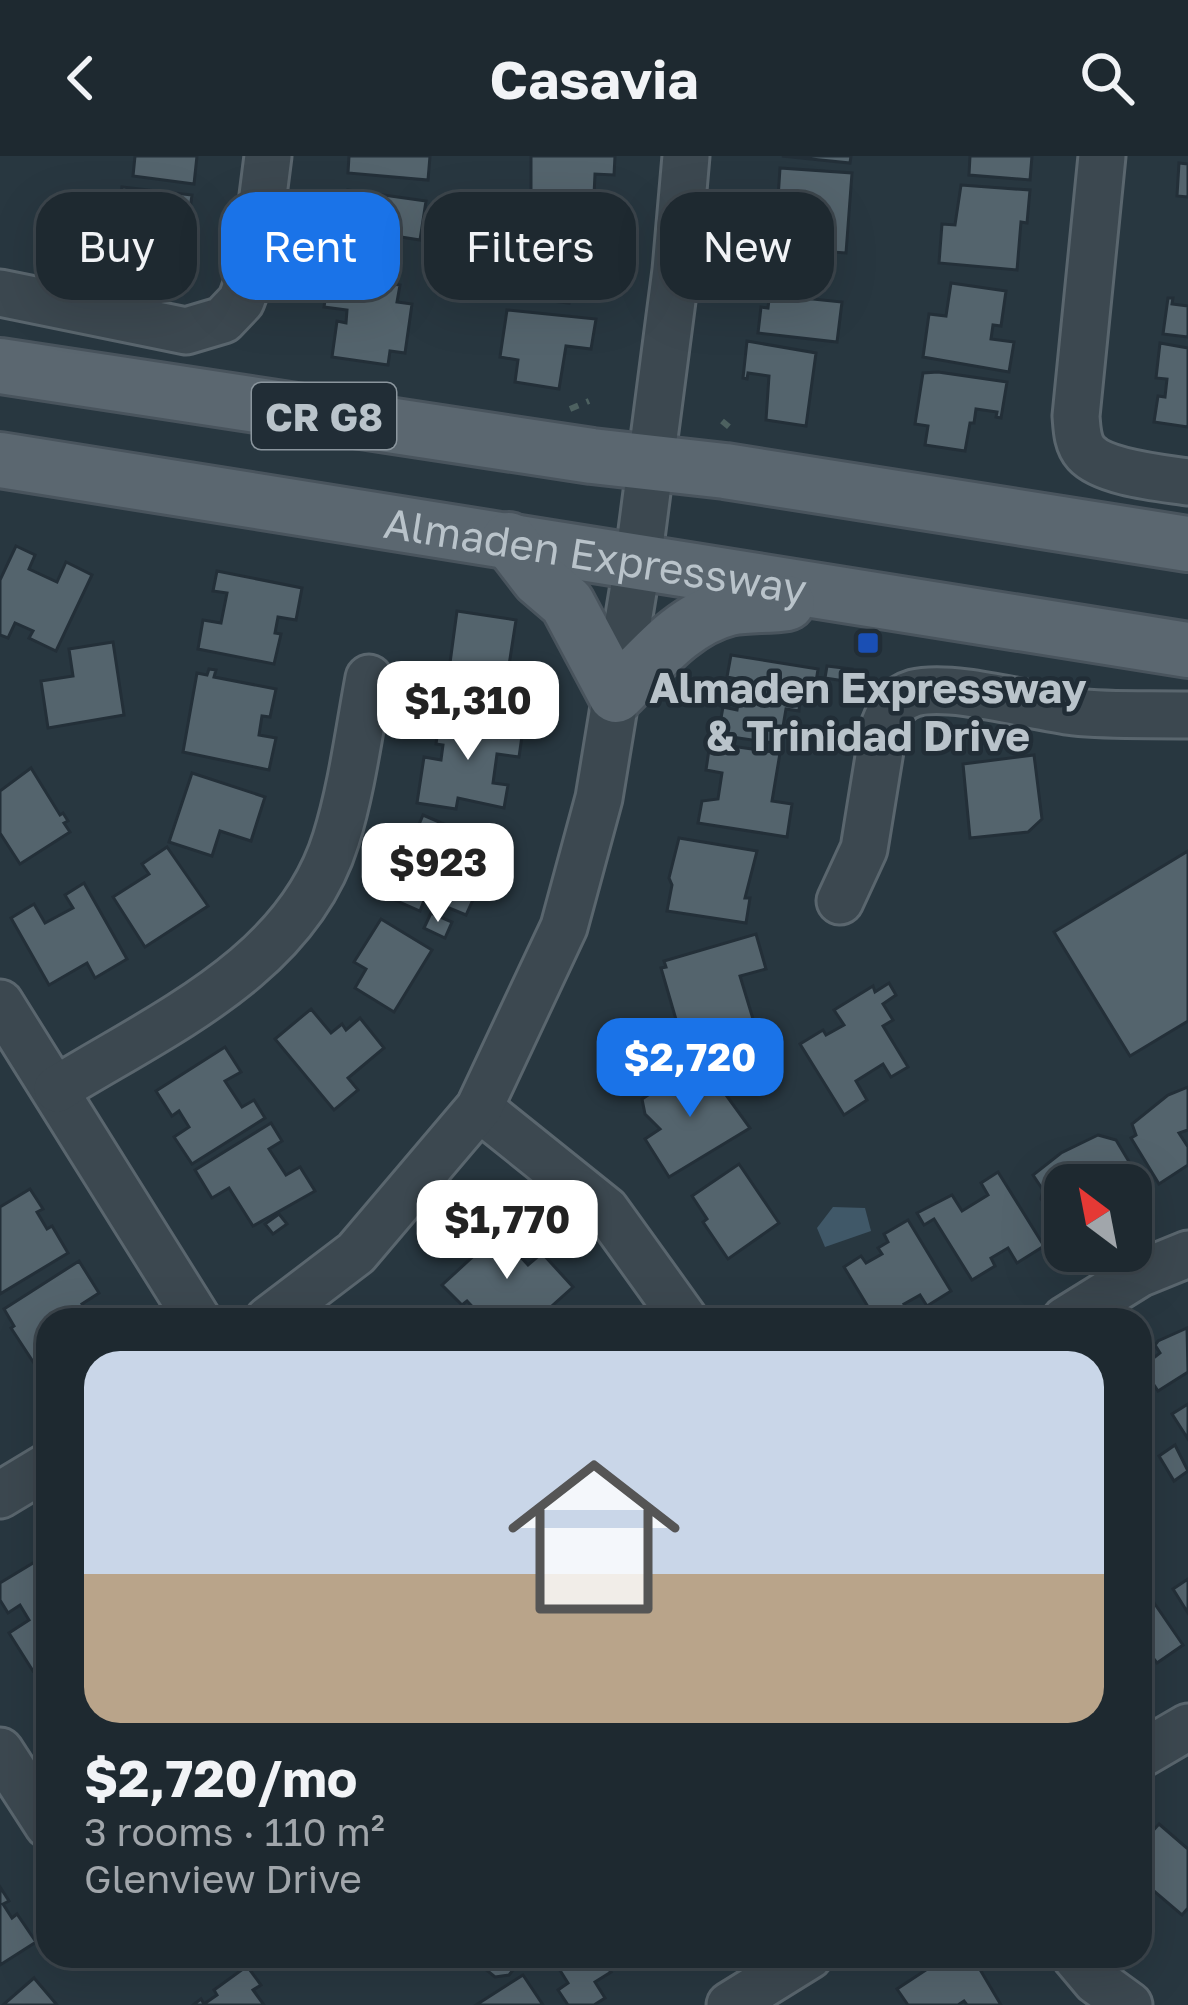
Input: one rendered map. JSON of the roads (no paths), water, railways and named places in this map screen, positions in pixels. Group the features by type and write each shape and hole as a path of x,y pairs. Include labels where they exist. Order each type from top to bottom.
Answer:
{"main road":[{"name":"CR G8","path":"0,366 1188,544"},
{"name":"Almaden Expressway","path":"0,460 1188,650"},
{"path":"509,540 539,579 567,603 616,695 680,632 712,614 832,592"}],"street":[{"path":"0,293 186,331 223,320 241,301 254,266 268,156"},
{"path":"284,1308 356,1253 478,1108 564,927 599,798 638,561 686,156"},
{"path":"1102,156 1076,416 1084,451 1118,468 1188,482"},
{"path":"57,1089 232,981 300,917 336,841 370,678"},
{"path":"840,901 864,849 884,726 890,709 902,698 941,691 1078,712 1188,715"},
{"path":"0,1003 191,1308"},
{"path":"478,1108 606,1210 676,1308"},
{"path":"1084,1308 1139,1274 1188,1254"},
{"path":"0,1496 36,1474"},
{"path":"1152,1748 1188,1727"},
{"path":"0,1751 36,1806"},
{"path":"730,2005 790,1968"},
{"path":"1085,1968 1129,2005"}],"water":[{"path":"833,1207 865,1208 871,1231 825,1247 817,1228"}],"place":[{"name":"Almaden Expressway & Trinidad Drive","path":"868,643"}]}
